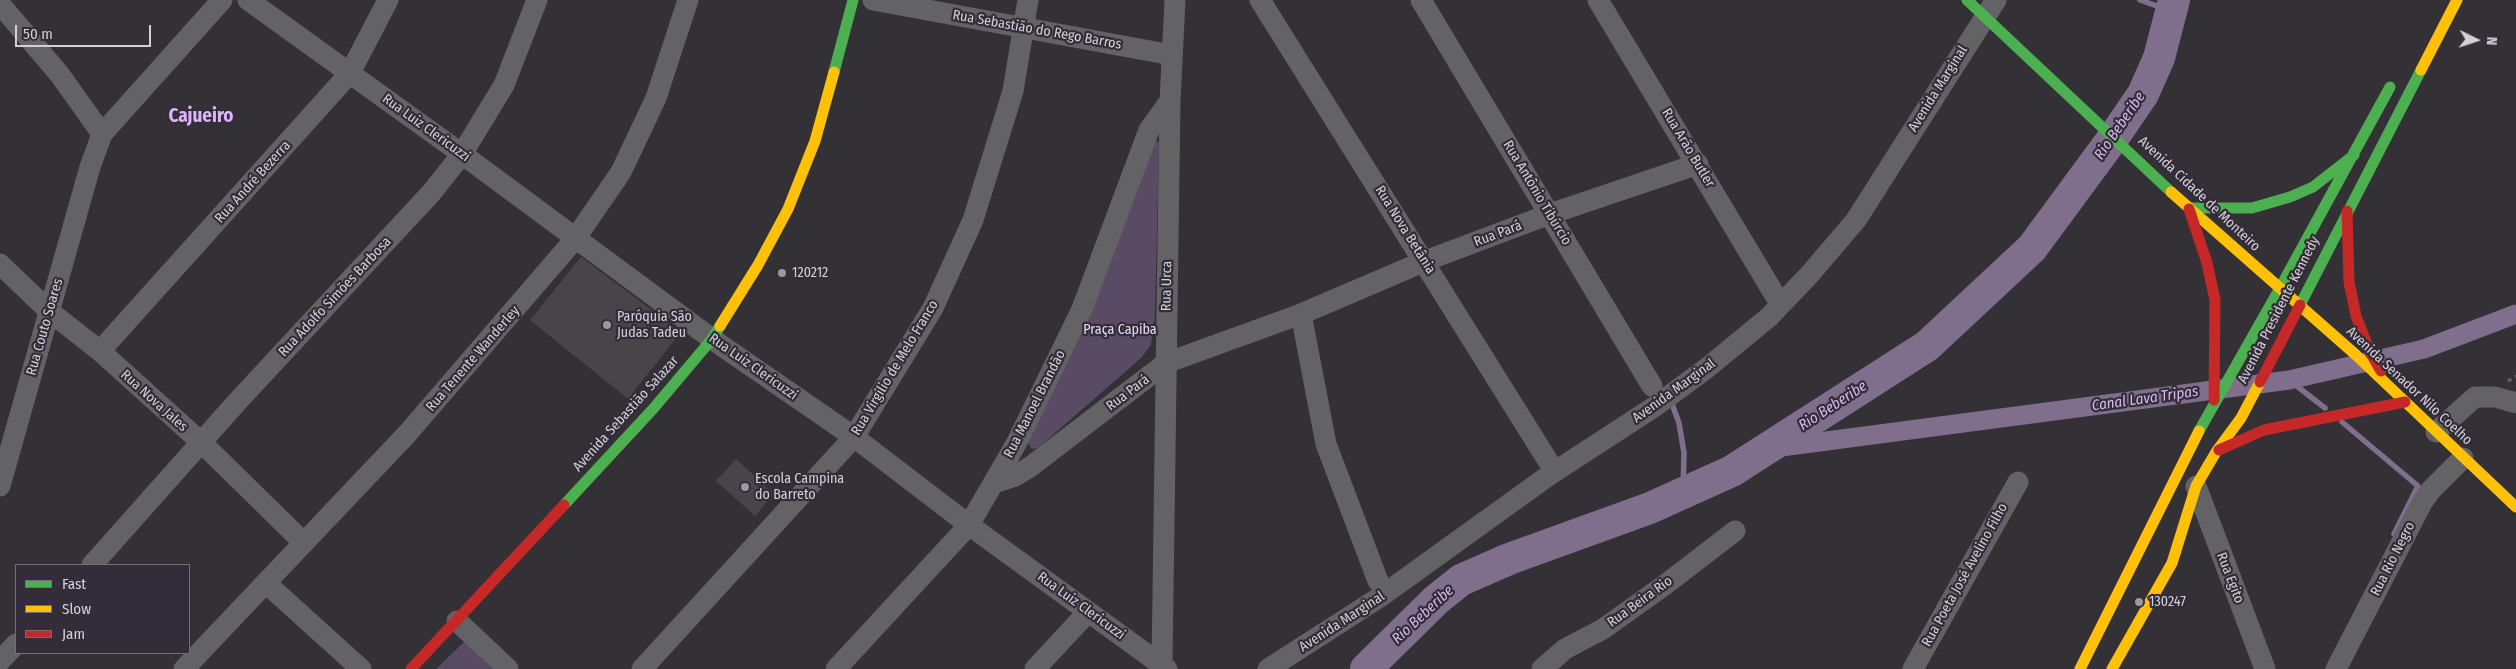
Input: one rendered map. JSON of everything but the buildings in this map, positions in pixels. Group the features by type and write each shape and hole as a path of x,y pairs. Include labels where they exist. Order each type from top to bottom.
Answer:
{"main road":[{"name":"Avenida Sebastião Salazar","path":"411,669 653,409 712,339 758,265 788,209 815,142 853,0"},
{"name":"Avenida Cidade de Monteiro","path":"1967,0 1990,8 2012,41 2189,208 2280,288"},
{"name":"Avenida Presidente Kennedy","path":"2112,669 2172,563 2196,486 2216,452 2241,418 2457,0"},
{"name":"Avenida Presidente Kennedy","path":"2080,669 2103,627 2107,612 2213,403 2354,156 2395,78"},
{"path":"2213,403 2216,366 2215,300 2207,263 2189,208 2252,208 2290,197 2313,187 2354,156"},
{"path":"2216,452 2251,434 2395,395 2370,352 2356,316 2350,282 2348,211"},
{"name":"Avenida Senador Nilo Coelho","path":"2280,288 2356,356 2395,395 2516,507"},
{"name":"Avenida Presidente Kennedy","path":"2163,528 2171,484"},
{"name":"Avenida Presidente Kennedy","path":"2103,627 2123,611"},
{"name":"Avenida Presidente Kennedy","path":"2102,669 2116,645 2131,634"}],"street":[{"path":"0,4 60,75 102,134 222,0"},
{"name":"Rua Luiz Clericuzzi","path":"248,0 462,154 712,339 854,437 969,525 1165,666"},
{"name":"Rua André Bezerra","path":"100,352 350,74 388,0"},
{"name":"Rua Adolfo Simões Barbosa","path":"93,564 432,192 462,154 504,85 537,0"},
{"name":"Rua Tenente Wanderley","path":"184,669 408,434 575,239 620,172 656,98 688,0"},
{"name":"Rua Sebastião do Rego Barros","path":"874,0 1172,55"},
{"name":"Rua Virgílio de Melo Franco","path":"642,669 854,437 934,308 973,220 1013,91 1028,0"},
{"name":"Rua Urca","path":"1165,666 1166,363 1170,101 1175,0"},
{"name":"Rua Nova Betânia","path":"1260,0 1425,261 1548,461"},
{"name":"Rua Antônio Tibúrcio","path":"1420,0 1557,212 1652,386"},
{"name":"Rua Arão Butler","path":"1598,0 1776,297"},
{"name":"Avenida Marginal","path":"1268,669 1380,597 1548,476 1654,408 1707,368 1769,316 1810,274 1856,220 1990,8"},
{"name":"Rua Manoel Brandão","path":"836,669 969,525 994,483 1016,444 1082,309 1149,130 1170,101"},
{"name":"Rua Couto Soares","path":"0,486 90,167 102,134"},
{"name":"Rua Pará","path":"994,483 1015,476 1030,467 1166,363 1301,314 1425,261 1557,212 1698,164"},
{"name":"Rua Nova Jales","path":"0,264 49,311 100,352 202,444 304,543"},
{"path":"1301,314 1326,444 1378,580"},
{"path":"2436,432 2475,397 2495,397 2516,403"},
{"name":"Rua Rio Negro","path":"2336,669 2423,501 2431,490 2463,458"},
{"name":"Rua Poeta José Avelino Filho","path":"1913,669 2018,482"},
{"name":"Rua Egito","path":"2196,486 2265,669"},
{"name":"Rua Beira Rio","path":"1542,669 1565,649 1603,629 1736,531"},
{"path":"266,583 361,669"},
{"path":"1035,669 1088,612"},
{"path":"457,621 508,669"},
{"path":"0,661 15,645"}],"green space":[{"name":"Praça Capiba","path":"1155,140 1159,143 1155,315 1151,345 1141,358 1038,448 1032,449 1027,442 1084,329"},
{"path":"464,642 492,669 436,669"}],"waterway":[{"path":"2140,0 2171,11"},
{"name":"Rio Beberibe","path":"1366,669 1436,600 1461,580 1509,559 1650,508 1732,471 1927,346 2032,248 2113,138 2143,94 2159,58 2174,0"},
{"name":"Canal Lava Tripas","path":"1766,449 2289,380 2424,349 2516,314"},
{"path":"2289,380 2325,408"},
{"path":"1671,401 1679,423 1684,453 1683,493"},
{"path":"2342,422 2418,486 2394,534"}],"traffic: fast":[{"path":"834,72 853,0"},
{"path":"1967,0 2171,192"},
{"path":"2300,305 2421,70"},
{"path":"2280,288 2390,87"},
{"path":"2189,208 2252,208 2290,197 2313,187 2354,155"},
{"path":"2199,431 2280,288"},
{"path":"564,505 653,409 712,339 720,326"}],"traffic: slow":[{"path":"2421,70 2457,0"},
{"path":"720,326 758,265 788,209 815,141 834,72"},
{"path":"2171,192 2356,355 2516,507"},
{"path":"2112,669 2172,563 2196,486 2216,452 2241,418 2260,382"},
{"path":"2080,669 2199,431"}],"traffic: jam":[{"path":"2189,209 2207,263 2215,300 2214,400"},
{"path":"2347,211 2349,282 2356,316 2370,352 2381,371"},
{"path":"2260,382 2300,305"},
{"path":"2219,450 2264,430 2405,402"},
{"path":"411,669 564,505"}],"place":[{"name":"120212","path":"782,273"},
{"name":"Paróquia São Judas Tadeu","path":"607,325"},
{"name":"Escola Campina do Barreto","path":"745,487"},
{"name":"130247","path":"2139,602"}],"district":[{"name":"Cajueiro","path":"201,117"}]}
